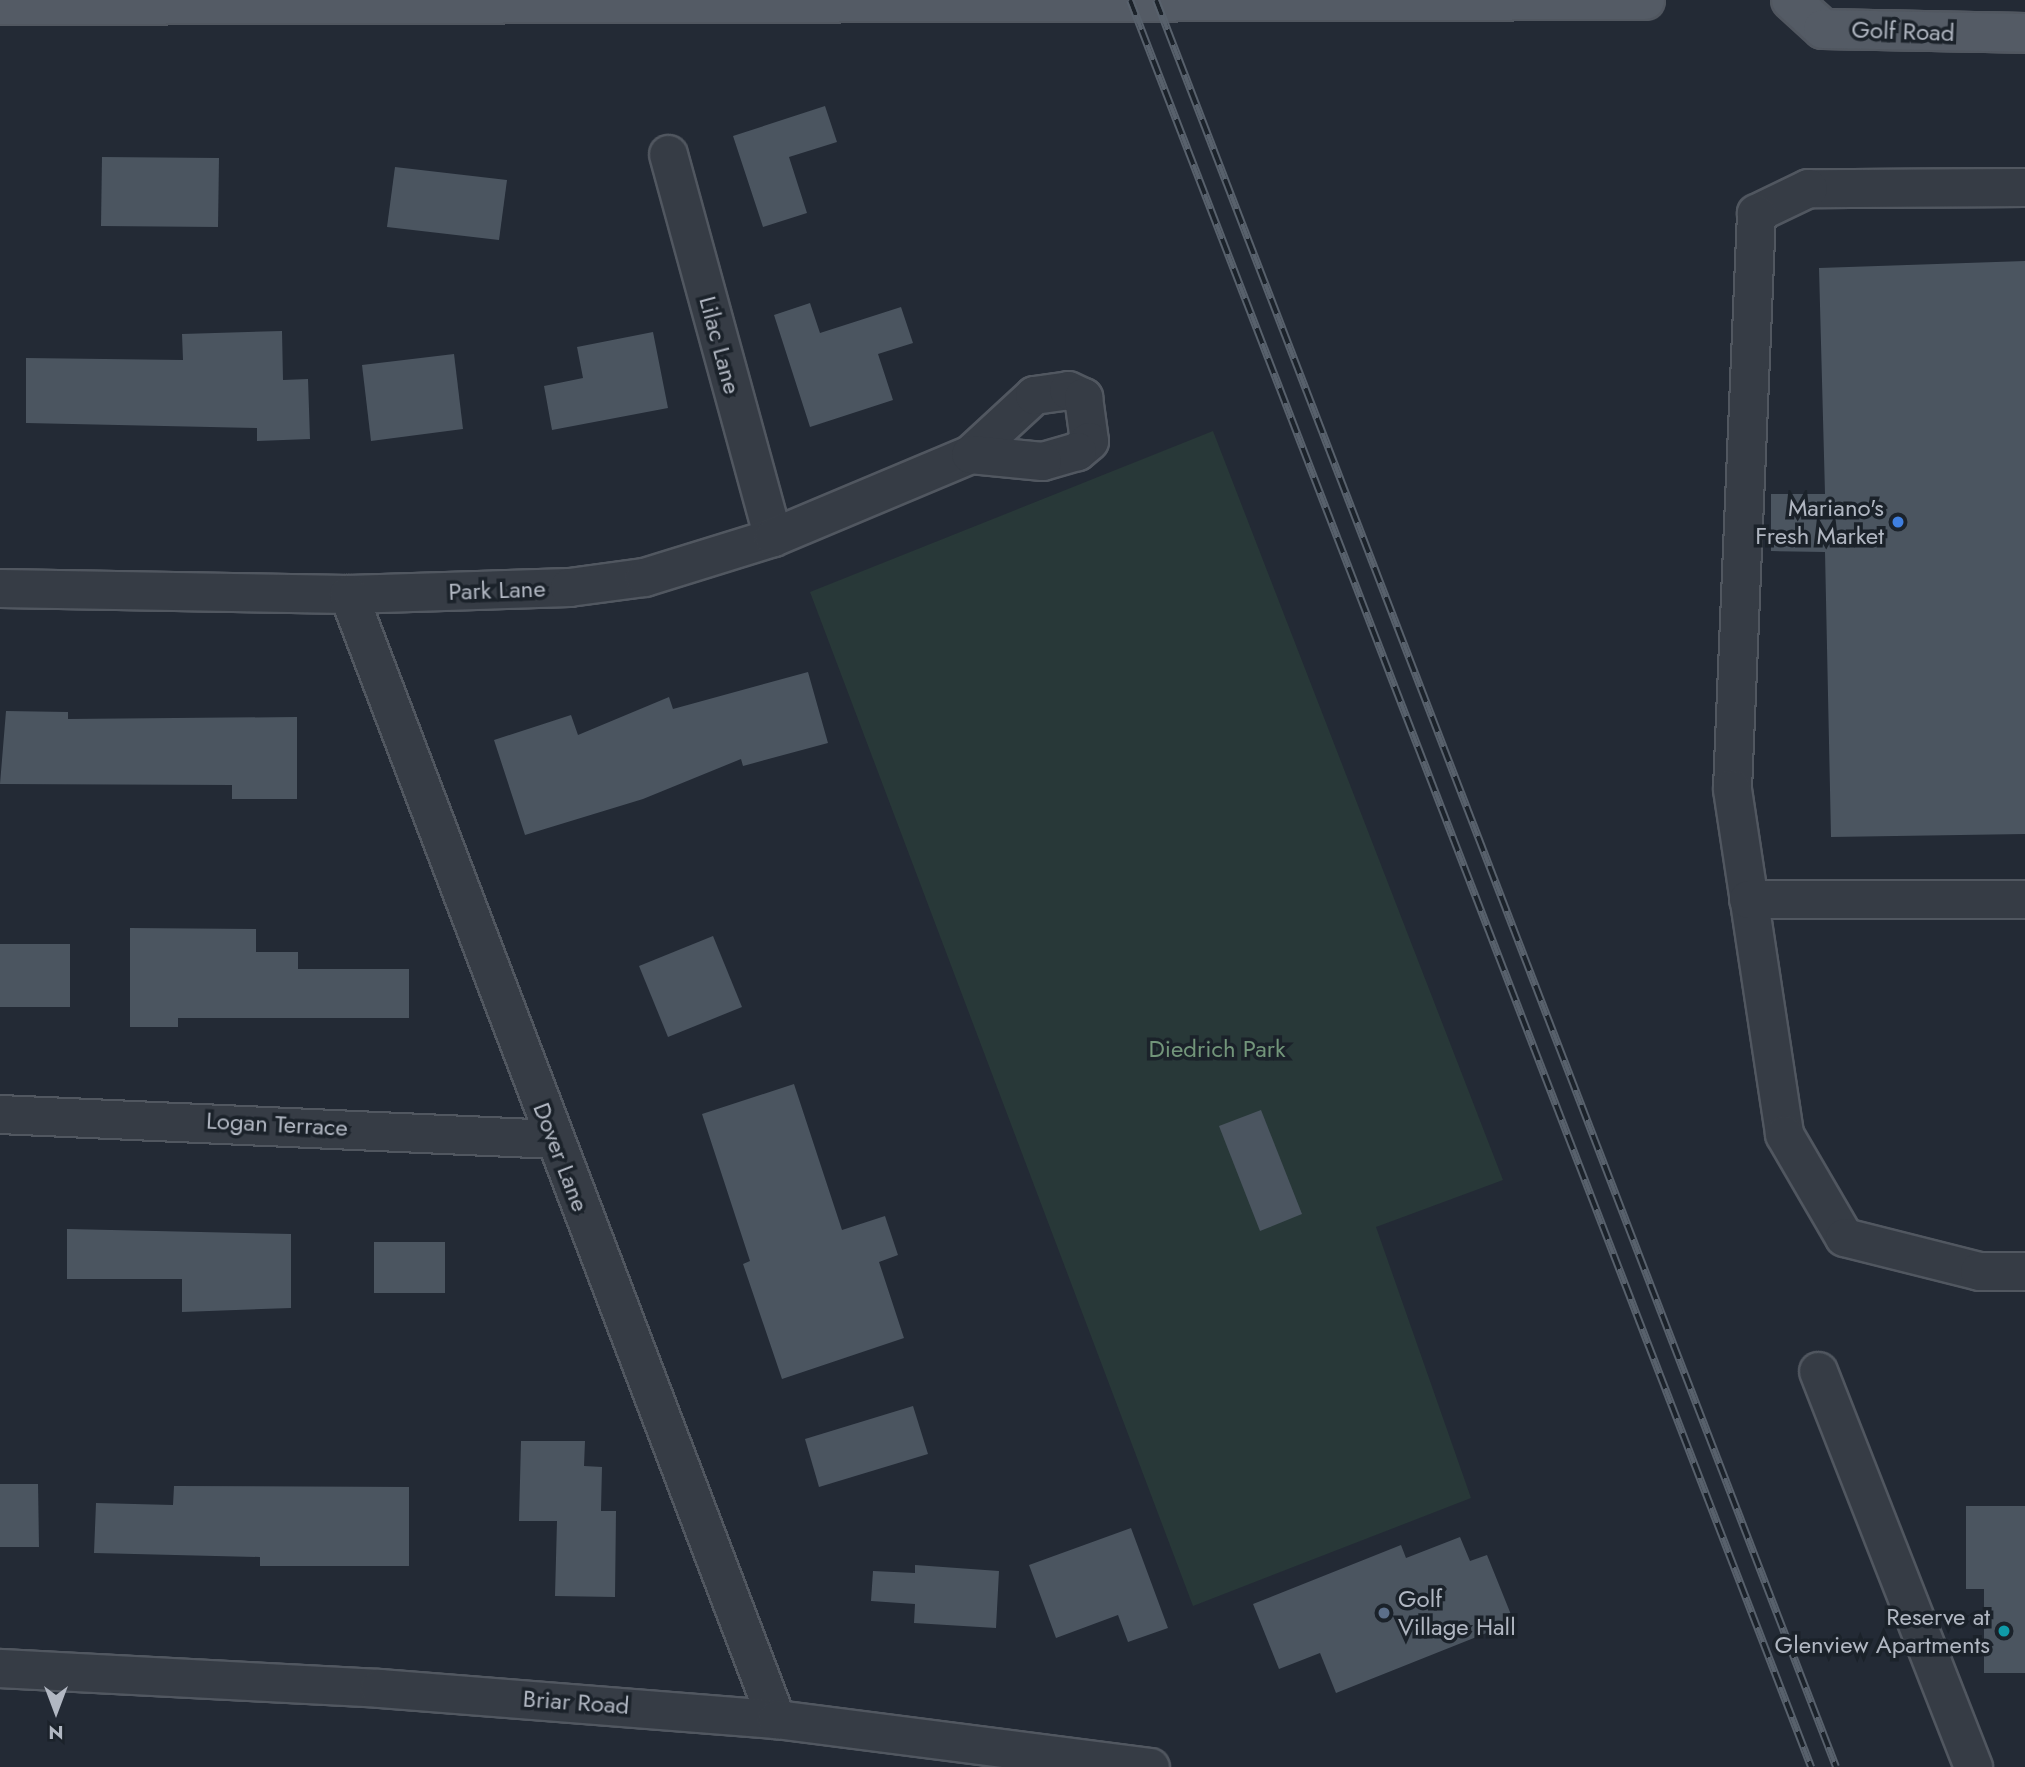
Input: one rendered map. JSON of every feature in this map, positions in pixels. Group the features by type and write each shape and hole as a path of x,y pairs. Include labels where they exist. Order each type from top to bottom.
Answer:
{"main road":[{"path":"0,5 1645,0"},
{"name":"Golf Road","path":"1791,0 1823,29 2025,33"}],"street":[{"name":"Lilac Lane","path":"668,154 773,537"},
{"path":"2025,187 1808,188 1756,213 1732,789 1784,1134 1844,1237 1979,1271 2025,1271"},
{"name":"Park Lane","path":"0,588 348,594 569,587 644,578 773,537 970,454"},
{"name":"Dover Lane","path":"348,594 776,1718"},
{"path":"1748,899 2025,899"},
{"name":"Logan Terrace","path":"0,1114 554,1139"},
{"path":"1818,1371 1973,1767"},
{"name":"Briar Road","path":"0,1668 393,1689 776,1718 1150,1767"}],"green space":[{"name":"Diedrich Park","path":"1213,431 1503,1180 1376,1227 1471,1498 1193,1606 810,592"}],"building":[{"path":"825,106 837,142 789,157 807,213 763,227 733,136"},
{"path":"102,157 219,158 218,227 101,226"},
{"path":"395,167 507,180 499,240 387,227"},
{"name":"Mariano's Fresh Market","path":"2025,261 2025,834 1831,837 1825,552 1771,551 1771,494 1825,494 1819,268"},
{"path":"810,303 820,333 901,307 913,343 878,354 893,400 810,427 774,315"},
{"path":"282,331 283,380 308,379 310,439 257,441 257,428 26,423 26,358 183,360 182,334"},
{"path":"653,332 668,408 552,430 544,386 583,378 577,347"},
{"path":"454,354 463,429 371,441 362,365"},
{"path":"808,672 828,743 743,766 741,759 643,799 525,835 494,740 571,715 578,735 669,697 673,709"},
{"path":"6,711 68,712 68,719 297,717 297,799 232,799 232,785 0,784"},
{"path":"130,928 256,929 256,952 298,952 298,969 409,969 409,1018 178,1018 178,1027 130,1027"},
{"path":"713,936 742,1007 668,1037 639,966"},
{"path":"0,944 70,944 70,1007 0,1007"},
{"path":"794,1084 842,1230 885,1216 898,1255 879,1262 904,1338 782,1379 743,1264 750,1261 702,1114"},
{"path":"1261,1110 1302,1214 1260,1231 1219,1126"},
{"path":"67,1229 291,1234 291,1308 182,1312 182,1279 67,1279"},
{"path":"374,1242 445,1242 445,1293 374,1293"},
{"path":"913,1406 928,1454 819,1487 805,1439"},
{"path":"521,1441 585,1441 584,1466 602,1467 601,1511 616,1511 615,1597 555,1596 557,1521 519,1521"},
{"path":"0,1484 38,1484 39,1547 0,1547"},
{"path":"174,1486 409,1487 409,1566 260,1566 260,1557 94,1553 96,1503 173,1505"},
{"name":"Reserve at Glenview Apartments","path":"1966,1506 2025,1506 2025,1673 1984,1673 1984,1589 1966,1589"},
{"path":"1131,1528 1168,1628 1128,1642 1118,1615 1056,1638 1029,1565"},
{"name":"Golf Village Hall","path":"1460,1537 1470,1561 1487,1555 1514,1622 1336,1693 1320,1653 1279,1669 1253,1604 1401,1545 1406,1558"},
{"path":"915,1565 999,1571 996,1628 914,1623 915,1604 871,1601 873,1571 915,1573"}],"railway":[{"path":"1130,0 1811,1767"},
{"path":"1156,0 1836,1767"}],"place":[{"name":"Mariano's Fresh Market","path":"1898,522"},
{"name":"Golf Village Hall","path":"1384,1613"},
{"name":"Reserve at Glenview Apartments","path":"2004,1631"}]}
